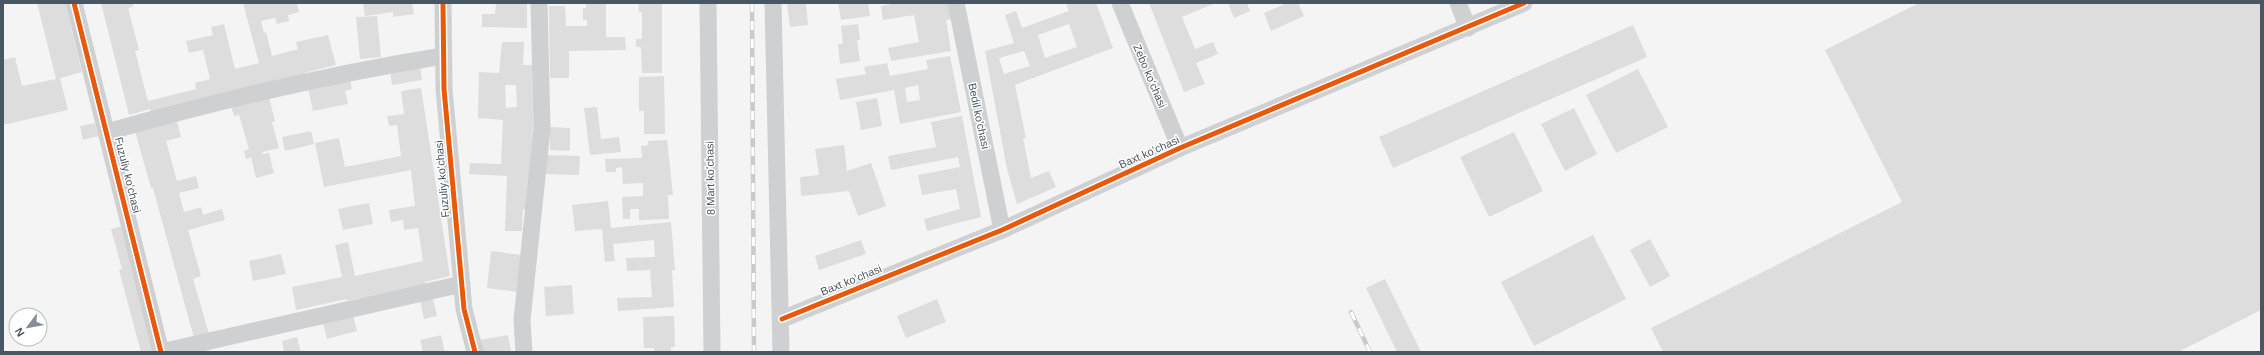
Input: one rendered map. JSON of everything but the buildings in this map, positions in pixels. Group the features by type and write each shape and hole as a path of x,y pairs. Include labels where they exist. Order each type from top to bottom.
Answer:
{"street":[{"name":"Fuzuliy koʻchasi","path":"74,3 161,352"},
{"name":"Fuzuliy koʻchasi","path":"443,3 444,89 464,309 475,352"},
{"path":"524,352 522,320 542,129 539,3"},
{"name":"8 Mart koʻchasi","path":"708,3 712,352"},
{"path":"773,3 782,319 781,352"},
{"name":"Bedil ko'chasi","path":"956,3 1002,230"},
{"name":"Zebo koʻchasi","path":"1120,3 1180,148"},
{"path":"1458,3 1468,28"},
{"name":"Baxt koʻchasi","path":"782,319 1002,230 1180,148 1468,28 1524,3"},
{"path":"107,132 318,79 378,66 444,56"},
{"path":"161,352 462,284"}],"railway":[{"path":"752,3 754,352"},
{"path":"1351,312 1370,352"}],"cycle path":[{"path":"74,3 161,352"},
{"path":"443,3 444,89 464,309 475,352"},
{"path":"782,319 1002,230 1180,148 1524,3"}]}
